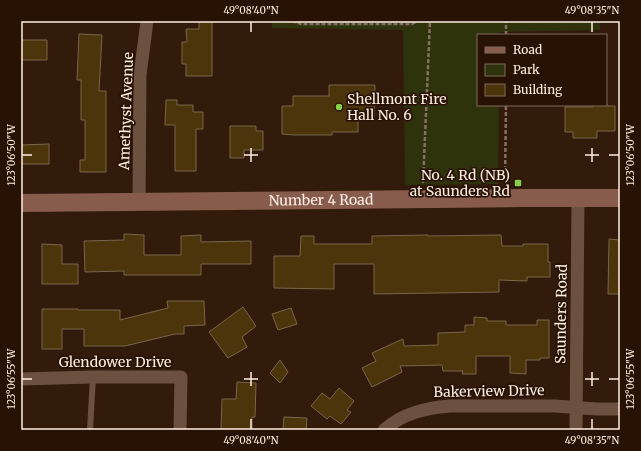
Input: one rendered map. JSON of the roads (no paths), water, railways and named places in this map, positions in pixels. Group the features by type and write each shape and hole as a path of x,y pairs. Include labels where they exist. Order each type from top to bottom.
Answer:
{"main road":[{"name":"Number 4 Road","path":"21,203 620,198"}],"street":[{"name":"Amethyst Avenue","path":"139,202 140,75 147,21"},
{"name":"Saunders Road","path":"576,430 578,198"},
{"name":"Glendower Drive","path":"21,379 181,377 180,430"},
{"name":"Bakerview Drive","path":"384,430 400,418 424,409 436,407 555,406 620,409"}],"lane":[{"path":"90,430 92,377"}],"place":[{"name":"Shellmont Fire Hall No. 6","path":"339,107"},
{"name":"No. 4 Rd (NB) at Saunders Rd","path":"518,183"}]}
